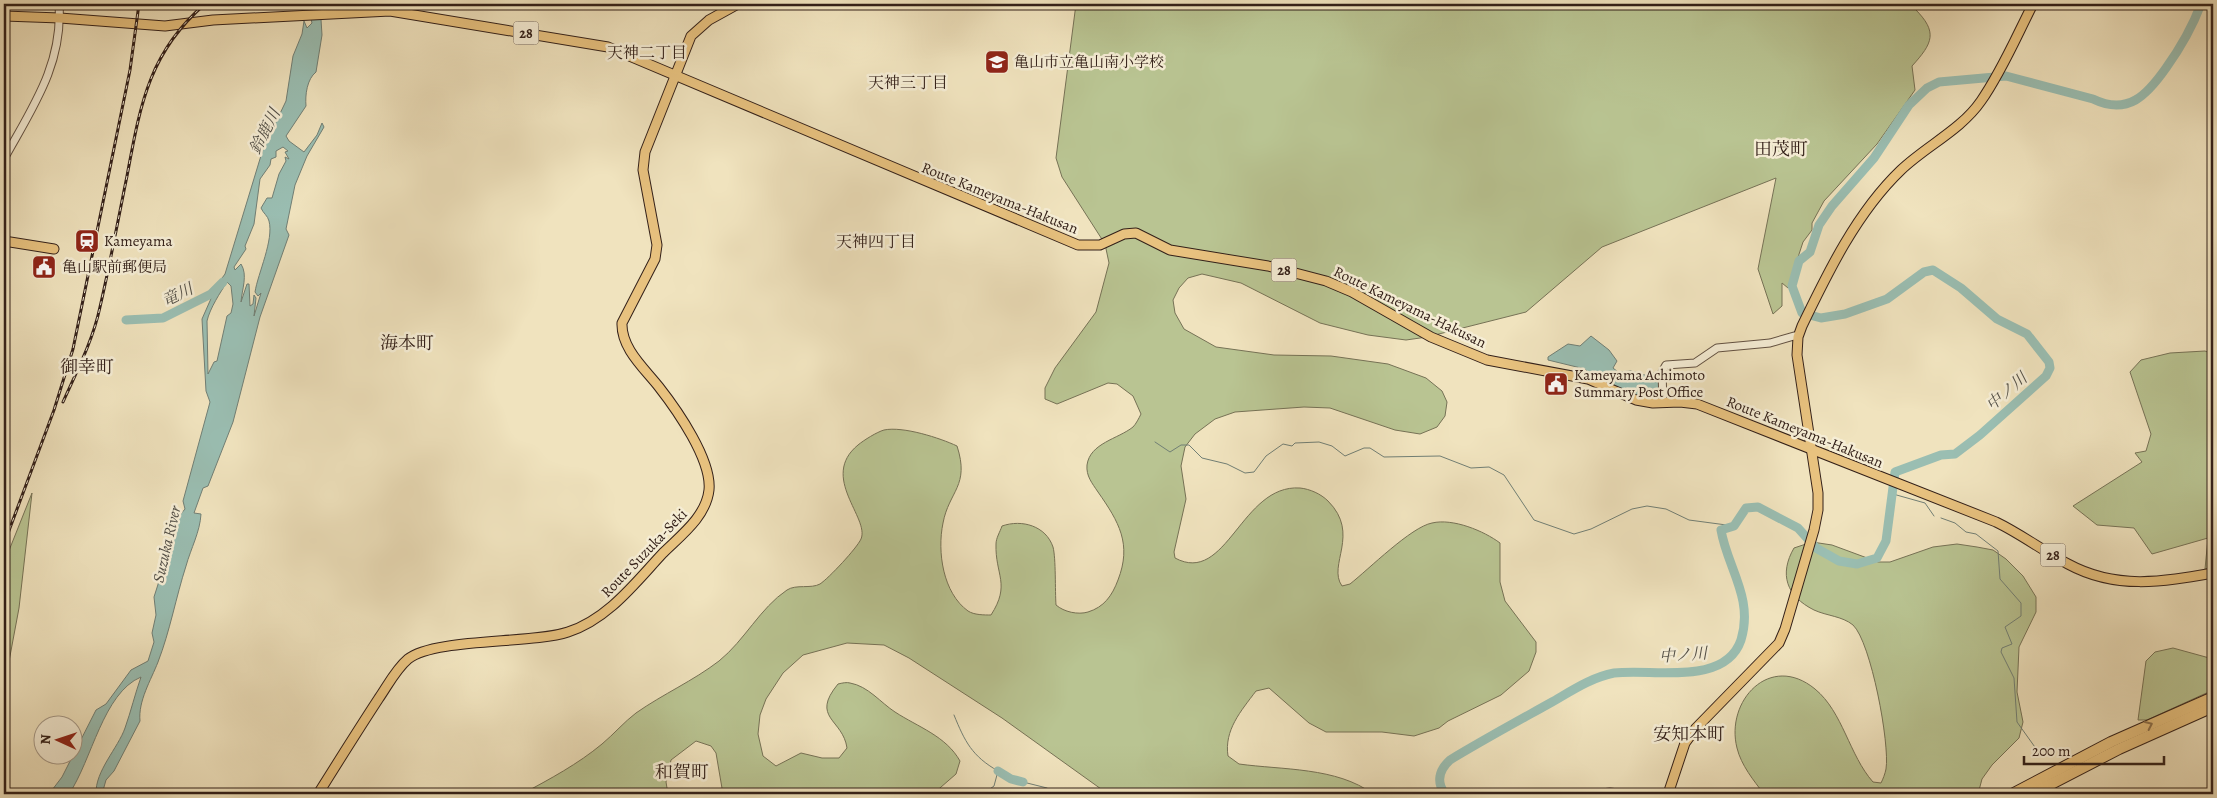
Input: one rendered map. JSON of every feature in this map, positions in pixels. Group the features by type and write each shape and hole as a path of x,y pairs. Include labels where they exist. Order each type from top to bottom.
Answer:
{"highway":[{"path":"2012,794 2111,742 2213,697"},
{"path":"2032,794 2119,750 2213,707"}],"main road":[{"name":"Route Suzuka-Seki","path":"318,794 352,738 397,672 409,658 436,649 567,633 592,622 611,608 701,514 709,491 708,472 701,452 661,390 627,347 622,335 622,323 656,259 657,245 643,170 645,152 685,48 696,31 709,20 738,4"},
{"path":"1668,794 1685,743 1696,728 1778,643 1785,629 1814,530 1818,494 1797,355 1798,337 1805,320 1850,235 1880,192 1902,169 1963,121 1981,101 2033,4"},
{"name":"Route Kameyama-Hakusan","path":"4,16 60,18 162,26 249,18 390,11 608,46 634,56 674,76 1078,245 1100,245 1124,234 1136,233 1170,250 1248,262 1326,281 1352,292 1431,337 1487,360 1570,374 1601,383 1636,400 1653,403 1697,404 1996,522 2022,535 2068,564 2106,578 2140,583 2213,573"},
{"path":"4,241 54,249"}],"street":[{"path":"4,160 52,70 57,53 60,18 59,4"},
{"path":"1663,402 1662,372 1666,365 1695,363 1720,347 1770,343 1794,336 1798,337"},
{"path":"1593,794 1610,792 1626,794"}],"green space":[{"path":"1076,4 1920,4 1915,9 1927,24 1930,38 1925,51 1912,66 1915,90 1877,144 1824,201 1812,223 1812,230 1803,242 1788,288 1782,283 1782,306 1773,314 1758,269 1776,178 1602,247 1526,312 1427,337 1406,340 1368,335 1320,323 1241,283 1202,274 1188,278 1179,288 1173,300 1175,313 1184,329 1216,347 1274,355 1331,356 1388,364 1426,378 1442,391 1447,402 1445,416 1437,427 1420,434 1395,430 1330,408 1304,407 1235,412 1215,419 1195,434 1185,447 1181,466 1186,499 1174,552 1175,558 1193,563 1208,558 1222,547 1263,501 1280,491 1300,488 1322,496 1337,513 1342,525 1343,537 1338,568 1338,578 1342,586 1350,584 1390,549 1413,532 1432,523 1449,522 1459,524 1486,534 1500,543 1500,582 1505,601 1536,642 1536,652 1529,671 1501,695 1448,721 1439,728 1414,736 1382,732 1326,732 1309,723 1269,688 1256,691 1231,729 1227,747 1228,756 1239,764 1326,774 1359,785 1373,794 1108,794 1002,718 909,658 884,645 847,643 803,655 783,673 766,699 760,715 758,734 763,756 776,766 801,753 822,758 839,758 847,748 844,738 827,712 827,704 830,695 838,684 849,683 868,691 895,712 939,738 954,752 960,761 956,774 933,794 723,794 716,753 711,746 696,741 671,760 666,782 668,794 522,794 583,758 602,744 636,713 719,661 737,644 777,597 791,588 820,584 836,569 861,539 862,530 844,483 843,470 847,457 858,445 874,434 884,430 911,431 957,446 961,470 960,480 946,512 941,534 941,546 944,571 948,583 953,594 968,611 976,614 991,615 997,604 1001,587 996,555 997,537 1002,526 1017,523 1039,529 1050,540 1054,552 1056,605 1067,611 1084,613 1099,607 1110,596 1116,586 1122,567 1123,544 1112,513 1087,473 1087,465 1093,451 1105,442 1133,427 1141,414 1133,396 1117,384 1108,383 1057,404 1045,399 1045,388 1055,368 1096,312 1109,263 1105,244 1062,177 1056,158"},
{"path":"2205,351 2213,354 2213,567 2205,569 2208,538 2152,554 2134,528 2097,525 2073,506 2142,462 2135,453 2146,451 2151,434 2130,372 2141,360 2170,353"},
{"path":"32,493 19,608 4,688 4,563"},
{"path":"1812,542 1832,545 1878,562 1890,562 1933,547 1957,544 1977,547 1993,550 2006,559 2023,576 2036,597 2036,612 2019,647 2017,692 2023,722 2019,738 1992,765 1982,779 1978,794 1764,794 1748,772 1741,761 1737,748 1735,730 1738,714 1745,699 1755,687 1767,679 1782,676 1798,679 1815,689 1825,698 1858,759 1873,782 1881,783 1885,773 1885,738 1878,694 1860,635 1849,622 1814,610 1804,604 1791,591 1788,584 1787,567 1794,548"},
{"path":"2173,648 2213,659 2213,690 2147,720 2138,720 2146,661 2155,652"}],"water":[{"path":"307,4 320,4 322,35 316,72 310,79 307,88 306,106 286,136 289,141 304,152 317,135 322,123 324,127 307,156 295,185 286,229 289,235 260,317 233,422 208,486 203,488 194,513 201,514 199,527 182,578 162,650 143,698 140,721 114,771 106,780 102,794 96,794 99,777 103,768 122,736 141,677 128,685 117,697 99,729 77,780 69,794 49,794 68,766 82,766 82,738 96,710 106,704 131,670 148,661 154,642 152,633 156,615 154,597 180,515 185,509 183,501 210,402 206,391 202,319 217,285 225,274 263,149 286,101 293,56 302,34 304,21 307,28 312,23","holes":["283,147 288,151 285,152 289,159 285,157 286,161 279,174 272,198 267,198 261,208 268,219 270,229 268,247 255,292 258,296 261,293 254,316 256,298 254,295 253,304 250,306 249,284 247,284 241,302 244,273 241,264 235,270 234,267 246,249 245,246 254,224 260,179 270,165 271,159 276,157 276,151","227,282 231,286 233,304 231,313 227,316 217,361 214,362 208,374 208,316"]},
{"path":"1591,336 1609,350 1617,361 1613,368 1618,372 1631,371 1648,376 1651,372 1658,375 1660,397 1658,400 1618,390 1591,375 1585,369 1548,360 1548,357 1568,344 1580,346"}],"waterway":[{"name":"中ノ川","path":"1445,794 1440,785 1440,776 1443,768 1450,760 1590,681 1614,673 1667,673 1704,670 1720,664 1733,655 1741,640 1744,610 1742,596 1721,530 1734,526 1746,508 1758,507 1798,528 1816,548 1839,561 1857,564 1877,558 1886,541 1895,472 1941,455 1955,454 1980,435 2046,376 2050,368 2049,362 2027,334 1997,319 1961,288 1933,270 1924,272 1887,299 1845,314 1821,318 1802,313 1792,286 1799,261 1810,252 1819,225 1832,206 1874,158 1909,105 1927,88 1939,82 2006,76 2093,99 2105,104 2126,104 2144,94 2159,78 2177,53 2201,4"},
{"name":"竜川","path":"126,320 163,318 211,294 223,282"},
{"path":"1155,442 1170,452 1181,445 1189,445 1202,458 1227,464 1245,473 1254,472 1266,456 1283,444 1292,446 1295,443 1319,442 1332,446 1345,456 1364,448 1370,448 1384,457 1440,456 1471,468 1489,467 1504,475 1534,520 1574,534 1591,529 1632,509 1647,506 1666,509 1689,520 1734,526"},
{"path":"1893,494 1925,503 1934,516"},
{"path":"1941,518 1955,523 1966,532 1976,534 1998,551 2000,579 2021,603 2021,616 2005,627 2012,644 2002,648 2001,652 2014,678 2017,722 2037,750"},
{"path":"954,715 970,748 982,760 998,771 994,786 983,794"},
{"path":"998,771 1011,779 1023,782"},
{"path":"1023,782 1047,788 1056,794"}],"railway":[{"path":"4,544 54,410 73,349 130,70 139,4"},
{"path":"63,402 84,355 97,319 142,104 159,62 171,42 205,4"}],"place":[{"name":"亀山市立亀山南小学校","path":"997,62"},
{"name":"Kameyama","path":"87,241"},
{"name":"亀山駅前郵便局","path":"44,267"},
{"name":"Kameyama Achimoto Summary Post Office","path":"1556,384"}],"district":[{"name":"天神二丁目","path":"647,52"},
{"name":"天神三丁目","path":"908,82"},
{"name":"田茂町","path":"1781,149"},
{"name":"天神四丁目","path":"876,241"},
{"name":"海本町","path":"407,343"},
{"name":"御幸町","path":"87,367"},
{"name":"安知本町","path":"1689,734"},
{"name":"和賀町","path":"682,772"}],"water label":[{"name":"鈴鹿川","path":"264,131"},
{"name":"Suzuka River","path":"166,544"}]}
